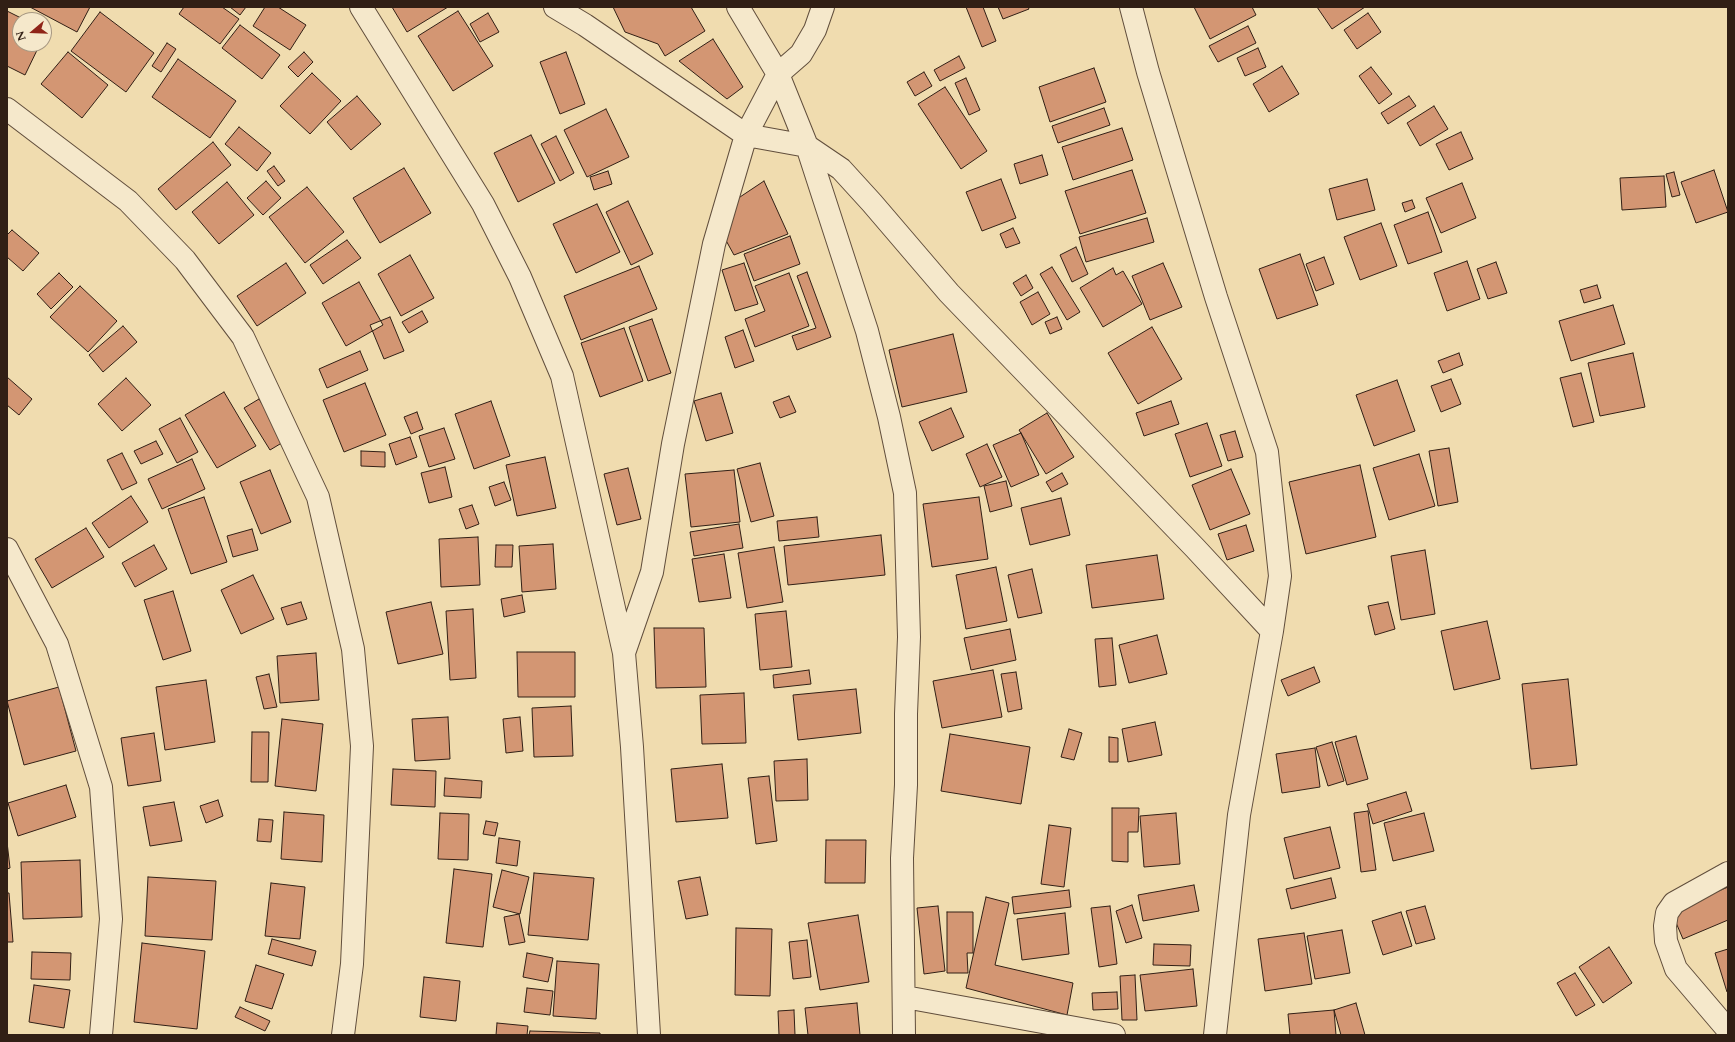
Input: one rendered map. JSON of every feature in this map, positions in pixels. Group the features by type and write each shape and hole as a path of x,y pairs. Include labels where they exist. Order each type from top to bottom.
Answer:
{"street":[{"path":"361,7 483,204 520,277 562,376 624,652 632,747 649,1035"},
{"path":"555,7 592,30 746,135 807,146 841,169 949,293 1195,548 1272,631"},
{"path":"738,7 778,74 807,146 867,331 889,417 905,493 909,637 902,858 905,998 904,1035"},
{"path":"624,652 652,572 673,444 714,244 746,135 778,74 801,54 815,30 823,7"},
{"path":"1131,7 1148,72 1214,290 1267,452 1280,576 1272,631 1239,815 1215,1035"},
{"path":"7,109 128,201 185,260 243,338 318,497 353,649 362,746 352,964 343,1035"},
{"path":"7,549 57,644 101,787 111,919 101,1035"},
{"path":"1728,873 1674,903 1667,913 1665,926 1666,941 1676,969 1728,1030"},
{"path":"905,998 1114,1035"}],"building":[{"path":"30,7 90,7 77,32 52,19 52,12 39,12"},
{"path":"184,7 222,7 239,19 220,44 179,14"},
{"path":"230,7 246,7 240,15"},
{"path":"265,7 278,7 306,25 290,50 253,26"},
{"path":"392,7 448,7 407,32"},
{"path":"613,7 691,7 705,31 665,56 658,44 625,32"},
{"path":"966,7 983,7 996,41 982,47"},
{"path":"998,7 1028,7 1029,9 1003,19"},
{"path":"1194,7 1252,7 1256,15 1210,39"},
{"path":"1317,7 1365,7 1332,29"},
{"path":"7,11 12,14 12,52 36,52 25,75 7,66"},
{"path":"458,11 493,66 453,91 418,36"},
{"path":"100,12 154,53 126,92 71,51"},
{"path":"488,13 499,32 480,42 470,24"},
{"path":"1368,13 1381,32 1357,49 1344,30"},
{"path":"240,25 280,55 262,79 222,48"},
{"path":"1248,26 1256,43 1218,62 1209,46"},
{"path":"713,39 743,87 727,99 679,61"},
{"path":"167,43 176,49 161,72 152,66"},
{"path":"1258,48 1266,67 1245,76 1237,58"},
{"path":"68,52 108,85 82,118 41,84"},
{"path":"304,52 313,62 298,77 288,67"},
{"path":"566,52 585,104 560,114 540,62"},
{"path":"959,56 965,68 940,81 934,70"},
{"path":"178,59 236,101 210,138 152,97"},
{"path":"1282,66 1299,94 1269,112 1253,84"},
{"path":"1371,67 1392,94 1379,104 1359,76"},
{"path":"1094,68 1106,102 1050,122 1039,87"},
{"path":"924,72 932,86 915,96 907,82"},
{"path":"312,73 341,101 310,134 280,106"},
{"path":"966,78 980,110 969,115 955,83"},
{"path":"945,87 987,151 961,169 918,104"},
{"path":"357,96 381,124 351,150 327,122"},
{"path":"1409,96 1416,106 1388,124 1381,113"},
{"path":"1434,106 1448,129 1420,146 1407,123"},
{"path":"1104,108 1110,125 1058,143 1052,126"},
{"path":"606,109 629,157 587,177 564,130"},
{"path":"239,127 271,153 257,171 225,144"},
{"path":"1122,128 1133,160 1073,180 1062,147"},
{"path":"1461,132 1473,159 1449,170 1436,144"},
{"path":"531,135 555,183 518,202 494,153"},
{"path":"556,136 574,173 560,181 541,144"},
{"path":"213,142 231,165 176,210 158,189"},
{"path":"1042,155 1048,175 1020,184 1014,164"},
{"path":"274,166 285,181 278,186 267,171"},
{"path":"404,168 431,213 380,243 353,198"},
{"path":"1132,170 1146,213 1080,234 1065,191"},
{"path":"1714,170 1728,212 1696,223 1681,182"},
{"path":"608,171 612,184 594,190 590,177"},
{"path":"1674,172 1680,195 1672,197 1666,174"},
{"path":"1664,176 1666,207 1622,210 1620,178"},
{"path":"1001,179 1016,218 982,231 966,192"},
{"path":"1367,179 1375,210 1337,220 1329,189"},
{"path":"266,181 281,198 263,215 247,198"},
{"path":"764,181 788,234 734,255 723,235 734,201"},
{"path":"227,182 254,215 219,244 192,212"},
{"path":"1462,183 1476,218 1441,233 1426,198"},
{"path":"307,187 344,232 305,263 269,217"},
{"path":"1412,200 1415,208 1405,212 1402,203"},
{"path":"628,201 653,254 631,265 606,212"},
{"path":"597,204 620,252 576,273 553,224"},
{"path":"1428,212 1442,252 1408,264 1394,225"},
{"path":"1147,218 1154,242 1086,262 1079,237"},
{"path":"1381,223 1397,266 1360,280 1344,237"},
{"path":"1013,228 1020,243 1006,248 1000,234"},
{"path":"12,230 39,253 23,271 7,257 7,235"},
{"path":"790,236 800,264 754,281 744,254"},
{"path":"347,240 361,258 323,284 310,265"},
{"path":"1076,247 1088,274 1072,282 1060,255"},
{"path":"1300,254 1318,305 1277,319 1259,269"},
{"path":"410,255 434,298 401,316 378,274"},
{"path":"1324,257 1334,284 1316,291 1306,264"},
{"path":"1467,261 1480,299 1447,311 1434,273"},
{"path":"1496,262 1507,293 1488,299 1477,269"},
{"path":"286,263 306,293 257,326 237,296"},
{"path":"744,263 758,304 735,311 722,270"},
{"path":"1163,263 1182,307 1150,320 1132,276"},
{"path":"639,266 657,309 581,340 564,296"},
{"path":"1052,267 1080,312 1067,320 1040,274"},
{"path":"1113,268 1116,275 1123,271 1142,304 1103,327 1080,288"},
{"path":"807,272 831,337 797,350 792,336 816,328 797,276"},
{"path":"59,273 73,287 51,309 37,294"},
{"path":"789,273 809,326 755,347 745,319 765,311 755,286"},
{"path":"1026,275 1033,288 1021,296 1013,283"},
{"path":"359,282 383,325 346,346 322,303"},
{"path":"1597,285 1601,298 1584,303 1580,290"},
{"path":"80,286 117,321 88,352 50,317"},
{"path":"1038,292 1050,314 1032,325 1020,302"},
{"path":"1613,305 1625,344 1571,361 1559,321"},
{"path":"422,311 428,322 409,333 402,322"},
{"path":"390,317 404,351 384,359 370,325"},
{"path":"1057,317 1062,329 1050,334 1045,322"},
{"path":"652,319 671,373 648,381 629,327"},
{"path":"123,326 137,342 103,372 89,355"},
{"path":"1152,327 1182,379 1138,404 1108,353"},
{"path":"624,328 643,381 600,397 581,343"},
{"path":"743,330 754,361 735,368 725,337"},
{"path":"953,334 967,392 902,407 889,350"},
{"path":"360,351 368,370 327,388 319,369"},
{"path":"1459,353 1463,365 1443,373 1438,361"},
{"path":"1633,353 1645,407 1600,416 1588,363"},
{"path":"1581,373 1594,422 1573,427 1560,378"},
{"path":"7,377 32,399 19,415 7,405"},
{"path":"126,378 151,405 122,431 98,404"},
{"path":"1451,379 1461,404 1441,412 1431,386"},
{"path":"1397,380 1415,431 1374,446 1356,395"},
{"path":"365,383 386,435 344,452 323,400"},
{"path":"224,392 256,446 217,468 185,415"},
{"path":"721,393 733,433 706,441 694,401"},
{"path":"789,396 796,412 780,418 773,402"},
{"path":"259,399 285,441 270,450 244,408"},
{"path":"491,401 510,456 474,469 455,414"},
{"path":"1171,401 1179,424 1144,436 1136,413"},
{"path":"951,408 964,437 932,451 919,422"},
{"path":"417,412 423,429 411,434 404,417"},
{"path":"1047,413 1074,457 1046,474 1019,430"},
{"path":"180,418 198,452 177,463 159,429"},
{"path":"1207,423 1222,466 1190,477 1175,434"},
{"path":"444,428 455,459 429,467 419,436"},
{"path":"1235,431 1243,457 1228,461 1220,435"},
{"path":"1021,433 1039,475 1011,487 993,445"},
{"path":"410,437 417,457 396,465 389,444"},
{"path":"156,441 163,454 141,464 134,451"},
{"path":"987,444 1002,477 980,487 966,454"},
{"path":"1449,448 1458,502 1438,506 1429,451"},
{"path":"361,451 385,452 385,467 361,466"},
{"path":"122,453 137,483 122,490 107,460"},
{"path":"1419,454 1435,506 1389,520 1373,468"},
{"path":"545,457 556,508 517,516 506,465"},
{"path":"192,459 205,489 162,509 148,479"},
{"path":"760,463 774,516 751,522 737,469"},
{"path":"1360,465 1376,537 1306,554 1289,482"},
{"path":"445,467 452,497 429,503 421,473"},
{"path":"628,468 641,519 617,525 604,474"},
{"path":"1231,469 1250,514 1210,530 1192,485"},
{"path":"270,470 291,522 261,534 240,482"},
{"path":"734,470 740,522 691,527 685,474"},
{"path":"1062,473 1068,484 1052,492 1046,482"},
{"path":"1006,481 1012,506 990,512 984,486"},
{"path":"504,482 511,500 495,506 489,487"},
{"path":"131,496 148,522 109,548 92,523"},
{"path":"204,497 227,562 191,574 168,509"},
{"path":"979,497 988,559 932,567 923,504"},
{"path":"1061,498 1070,535 1030,545 1021,508"},
{"path":"472,505 479,524 466,529 459,509"},
{"path":"817,517 819,537 779,541 777,521"},
{"path":"739,524 743,548 694,556 690,532"},
{"path":"1246,525 1254,551 1227,560 1218,534"},
{"path":"86,528 104,557 52,588 35,559"},
{"path":"252,529 258,550 233,557 227,536"},
{"path":"881,535 885,575 788,585 784,546"},
{"path":"478,537 480,585 441,587 439,539"},
{"path":"553,544 556,589 522,592 519,546"},
{"path":"154,545 167,569 135,587 122,563"},
{"path":"496,545 513,545 512,567 495,567"},
{"path":"774,547 783,602 747,608 738,553"},
{"path":"1425,550 1435,614 1401,620 1391,556"},
{"path":"724,554 731,598 699,602 692,559"},
{"path":"1157,555 1164,599 1092,608 1086,565"},
{"path":"996,567 1007,621 966,629 956,575"},
{"path":"1032,569 1042,613 1018,618 1008,575"},
{"path":"253,575 274,619 241,634 221,590"},
{"path":"173,591 191,651 163,660 144,600"},
{"path":"522,595 525,612 504,617 501,599"},
{"path":"301,602 307,619 287,625 281,608"},
{"path":"431,602 443,654 398,664 386,612"},
{"path":"1388,602 1395,629 1375,635 1368,606"},
{"path":"473,609 476,678 450,680 446,611"},
{"path":"786,611 792,667 760,670 755,614"},
{"path":"1487,621 1500,679 1454,690 1441,631"},
{"path":"654,628 704,628 706,687 656,688"},
{"path":"1010,629 1016,660 971,670 964,638"},
{"path":"1157,635 1167,674 1129,683 1119,645"},
{"path":"1112,638 1116,685 1099,687 1095,639"},
{"path":"517,652 575,652 575,697 518,697"},
{"path":"316,653 319,700 280,703 277,656"},
{"path":"1314,667 1320,682 1288,696 1281,680"},
{"path":"809,670 811,684 774,688 773,675"},
{"path":"993,670 1002,717 942,728 933,681"},
{"path":"1016,672 1022,709 1008,712 1001,674"},
{"path":"269,674 277,707 264,709 256,677"},
{"path":"1568,679 1577,765 1531,769 1522,684"},
{"path":"206,680 215,742 165,750 156,687"},
{"path":"59,687 76,751 24,765 7,701"},
{"path":"856,689 861,733 798,740 793,695"},
{"path":"744,693 746,743 702,744 700,695"},
{"path":"571,706 573,756 534,757 532,708"},
{"path":"448,717 450,759 415,761 412,719"},
{"path":"520,717 523,751 506,753 503,719"},
{"path":"282,719 323,724 316,791 275,786"},
{"path":"1155,722 1162,755 1128,762 1122,729"},
{"path":"1069,729 1082,733 1074,760 1061,757"},
{"path":"252,732 269,732 268,782 251,782"},
{"path":"154,733 161,781 128,786 121,738"},
{"path":"950,734 1030,747 1021,804 941,791"},
{"path":"1356,736 1368,779 1347,785 1335,742"},
{"path":"1109,737 1118,738 1118,762 1109,762"},
{"path":"1332,742 1344,781 1328,786 1316,747"},
{"path":"1315,748 1320,787 1282,793 1276,754"},
{"path":"807,759 808,800 776,801 774,761"},
{"path":"722,764 728,818 676,822 671,769"},
{"path":"393,769 436,771 435,807 391,805"},
{"path":"769,776 777,841 756,844 748,778"},
{"path":"445,778 482,781 481,798 444,796"},
{"path":"66,785 76,817 18,836 8,803"},
{"path":"1406,792 1412,811 1373,824 1367,804"},
{"path":"218,800 223,816 206,823 200,806"},
{"path":"174,802 182,841 150,846 143,807"},
{"path":"1112,808 1139,808 1138,832 1128,832 1128,862 1112,861"},
{"path":"1368,811 1376,870 1361,872 1354,813"},
{"path":"284,812 324,815 322,862 281,859"},
{"path":"440,813 469,814 468,860 438,859"},
{"path":"1176,813 1180,864 1144,867 1140,816"},
{"path":"1424,813 1434,851 1393,861 1384,823"},
{"path":"259,819 273,820 271,842 257,841"},
{"path":"486,821 498,823 495,836 483,834"},
{"path":"1049,825 1071,828 1064,887 1041,884"},
{"path":"1330,827 1340,868 1294,879 1284,838"},
{"path":"499,838 520,841 517,866 496,863"},
{"path":"826,840 866,840 865,883 825,883"},
{"path":"7,842 10,868 7,869"},
{"path":"80,860 82,917 23,919 21,862"},
{"path":"454,869 492,874 483,947 446,943"},
{"path":"502,870 529,877 520,914 493,907"},
{"path":"534,873 594,878 588,940 528,935"},
{"path":"148,877 216,881 212,940 145,936"},
{"path":"700,877 708,915 686,919 678,881"},
{"path":"1331,878 1336,898 1291,909 1286,889"},
{"path":"271,883 305,887 300,939 265,936"},
{"path":"1194,885 1199,911 1143,921 1138,895"},
{"path":"1728,887 1728,920 1683,939 1671,911"},
{"path":"1069,890 1071,907 1014,914 1012,897"},
{"path":"7,893 9,893 13,942 7,942"},
{"path":"986,897 1009,903 995,965 1073,983 1067,1015 966,988"},
{"path":"1132,905 1142,938 1126,943 1116,911"},
{"path":"938,906 945,971 924,974 917,908"},
{"path":"1110,906 1117,964 1099,967 1091,908"},
{"path":"1425,906 1435,939 1416,944 1406,911"},
{"path":"947,912 973,912 973,953 967,953 968,973 947,973"},
{"path":"1401,912 1412,946 1383,955 1372,921"},
{"path":"1065,913 1069,954 1022,960 1017,919"},
{"path":"519,914 525,942 509,945 504,917"},
{"path":"858,915 869,982 820,990 808,923"},
{"path":"736,928 772,929 770,996 735,995"},
{"path":"1342,930 1350,973 1315,979 1307,936"},
{"path":"1304,933 1312,984 1265,991 1258,939"},
{"path":"272,939 316,951 312,966 268,954"},
{"path":"807,940 811,977 793,979 789,942"},
{"path":"142,943 205,951 197,1029 134,1022"},
{"path":"1154,944 1191,945 1190,966 1153,965"},
{"path":"1609,947 1632,983 1603,1003 1579,967"},
{"path":"1728,949 1728,992 1727,992 1715,953"},
{"path":"32,952 71,953 70,980 31,979"},
{"path":"527,953 553,958 548,982 523,977"},
{"path":"557,961 599,964 596,1019 553,1016"},
{"path":"256,965 284,974 272,1009 245,1001"},
{"path":"1193,969 1197,1006 1145,1011 1140,975"},
{"path":"1575,973 1595,1005 1576,1016 1557,983"},
{"path":"1135,975 1137,1020 1122,1020 1120,976"},
{"path":"424,977 460,981 456,1021 420,1017"},
{"path":"34,985 70,990 64,1028 29,1022"},
{"path":"527,988 553,991 550,1015 524,1012"},
{"path":"1117,992 1118,1009 1093,1010 1092,993"},
{"path":"857,1003 860,1035 808,1035 805,1008"},
{"path":"1356,1003 1365,1035 1341,1035 1334,1010"},
{"path":"240,1007 270,1021 265,1031 235,1017"},
{"path":"794,1010 795,1035 779,1035 778,1011"},
{"path":"1334,1010 1336,1035 1290,1035 1288,1014"},
{"path":"497,1023 528,1026 527,1035 496,1035"},
{"path":"530,1031 600,1033 600,1035 529,1035"}]}
